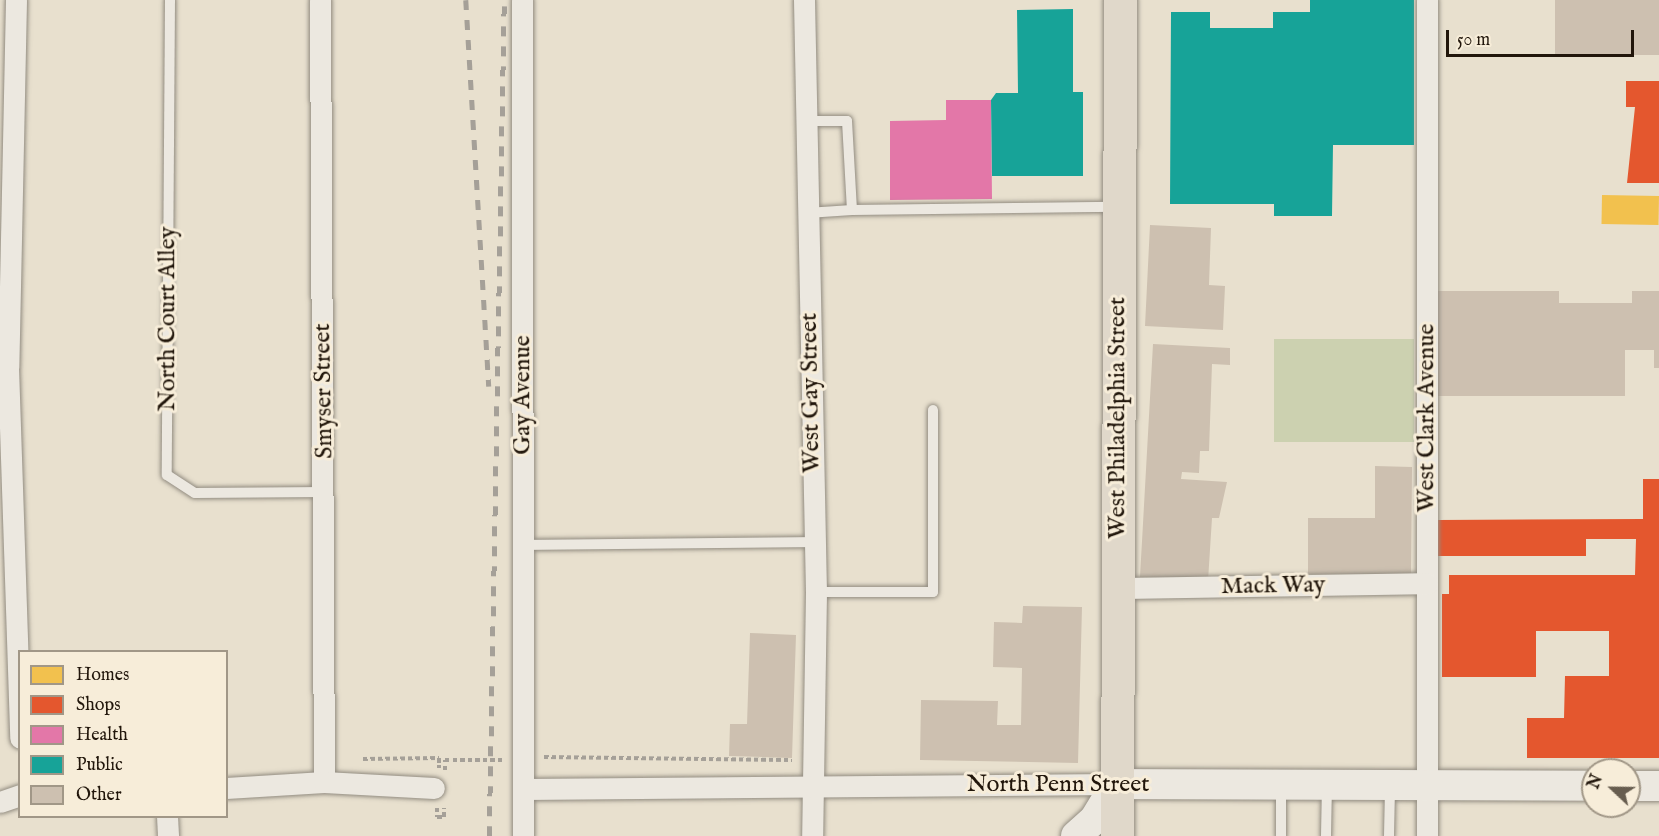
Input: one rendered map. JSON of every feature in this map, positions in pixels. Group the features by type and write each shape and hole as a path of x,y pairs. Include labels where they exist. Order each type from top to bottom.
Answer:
{"main road":[{"name":"West Philadelphia Street","path":"1117,836 1120,0"},
{"name":"North Penn Street","path":"1116,784 1581,786"},
{"path":"1076,836 1094,820 1116,784"},
{"path":"1641,786 1659,786"}],"street":[{"path":"16,0 5,168 4,369 9,567 18,707"},
{"name":"Smyser Street","path":"320,0 326,492 324,782"},
{"name":"Gay Avenue","path":"522,0 523,836"},
{"name":"West Gay Street","path":"804,0 816,592 812,836"},
{"name":"West Clark Avenue","path":"1427,0 1428,836"},
{"name":"Mack Way","path":"1118,588 1427,583"},
{"path":"228,788 324,782 434,788"},
{"name":"North Penn Street","path":"524,789 1116,784"},
{"path":"0,802 18,796"},
{"path":"167,818 168,836"}],"lane":[{"name":"North Court Alley","path":"170,0 167,475 195,493 326,492"},
{"path":"807,121 847,121 852,210"},
{"path":"807,213 852,210 1119,207"},
{"path":"816,592 933,592 933,410"},
{"path":"523,545 815,542"},
{"path":"1281,785 1281,836"},
{"path":"1326,836 1327,786"},
{"path":"1389,836 1390,786"}],"path":[{"path":"445,760 502,760"}],"green space":[{"path":"1274,339 1414,339 1414,442 1274,442"}],"building: Homes":[{"path":"1602,195 1659,196 1658,225 1601,224"}],"building: Shops":[{"path":"1626,81 1659,81 1659,183 1627,183 1635,107 1626,107"},
{"path":"1643,479 1659,479 1659,758 1527,758 1527,718 1564,718 1565,676 1609,676 1609,631 1536,631 1536,677 1442,677 1442,594 1449,594 1449,575 1635,575 1636,539 1586,539 1586,556 1437,556 1438,520 1643,519"}],"building: Health":[{"path":"946,100 991,100 992,199 890,200 890,121 946,120"}],"building: Public":[{"path":"1310,0 1414,0 1414,145 1333,145 1332,216 1274,216 1274,204 1170,204 1171,12 1210,12 1210,28 1273,28 1273,12 1310,12"},
{"path":"1073,9 1073,92 1083,92 1083,176 992,176 991,100 996,93 1018,93 1017,10"}],"building: Other":[{"path":"1555,0 1659,0 1659,55 1555,55"},
{"path":"1150,225 1211,228 1209,285 1225,286 1223,330 1145,326"},
{"path":"1437,291 1559,291 1559,303 1632,303 1632,291 1659,291 1659,368 1654,368 1654,350 1625,350 1625,396 1436,396"},
{"path":"1153,344 1230,348 1230,365 1212,364 1209,451 1200,451 1199,473 1182,472 1181,479 1227,482 1219,518 1212,518 1208,581 1140,577"},
{"path":"1375,466 1412,467 1411,574 1308,574 1308,518 1375,518"},
{"path":"1023,606 1082,607 1078,763 920,760 921,700 998,701 997,725 1021,725 1022,668 993,667 994,622 1022,623"},
{"path":"750,633 796,635 792,758 729,756 730,724 747,724"}],"railway":[{"path":"466,0 489,386"},
{"path":"489,836 504,0"}]}
